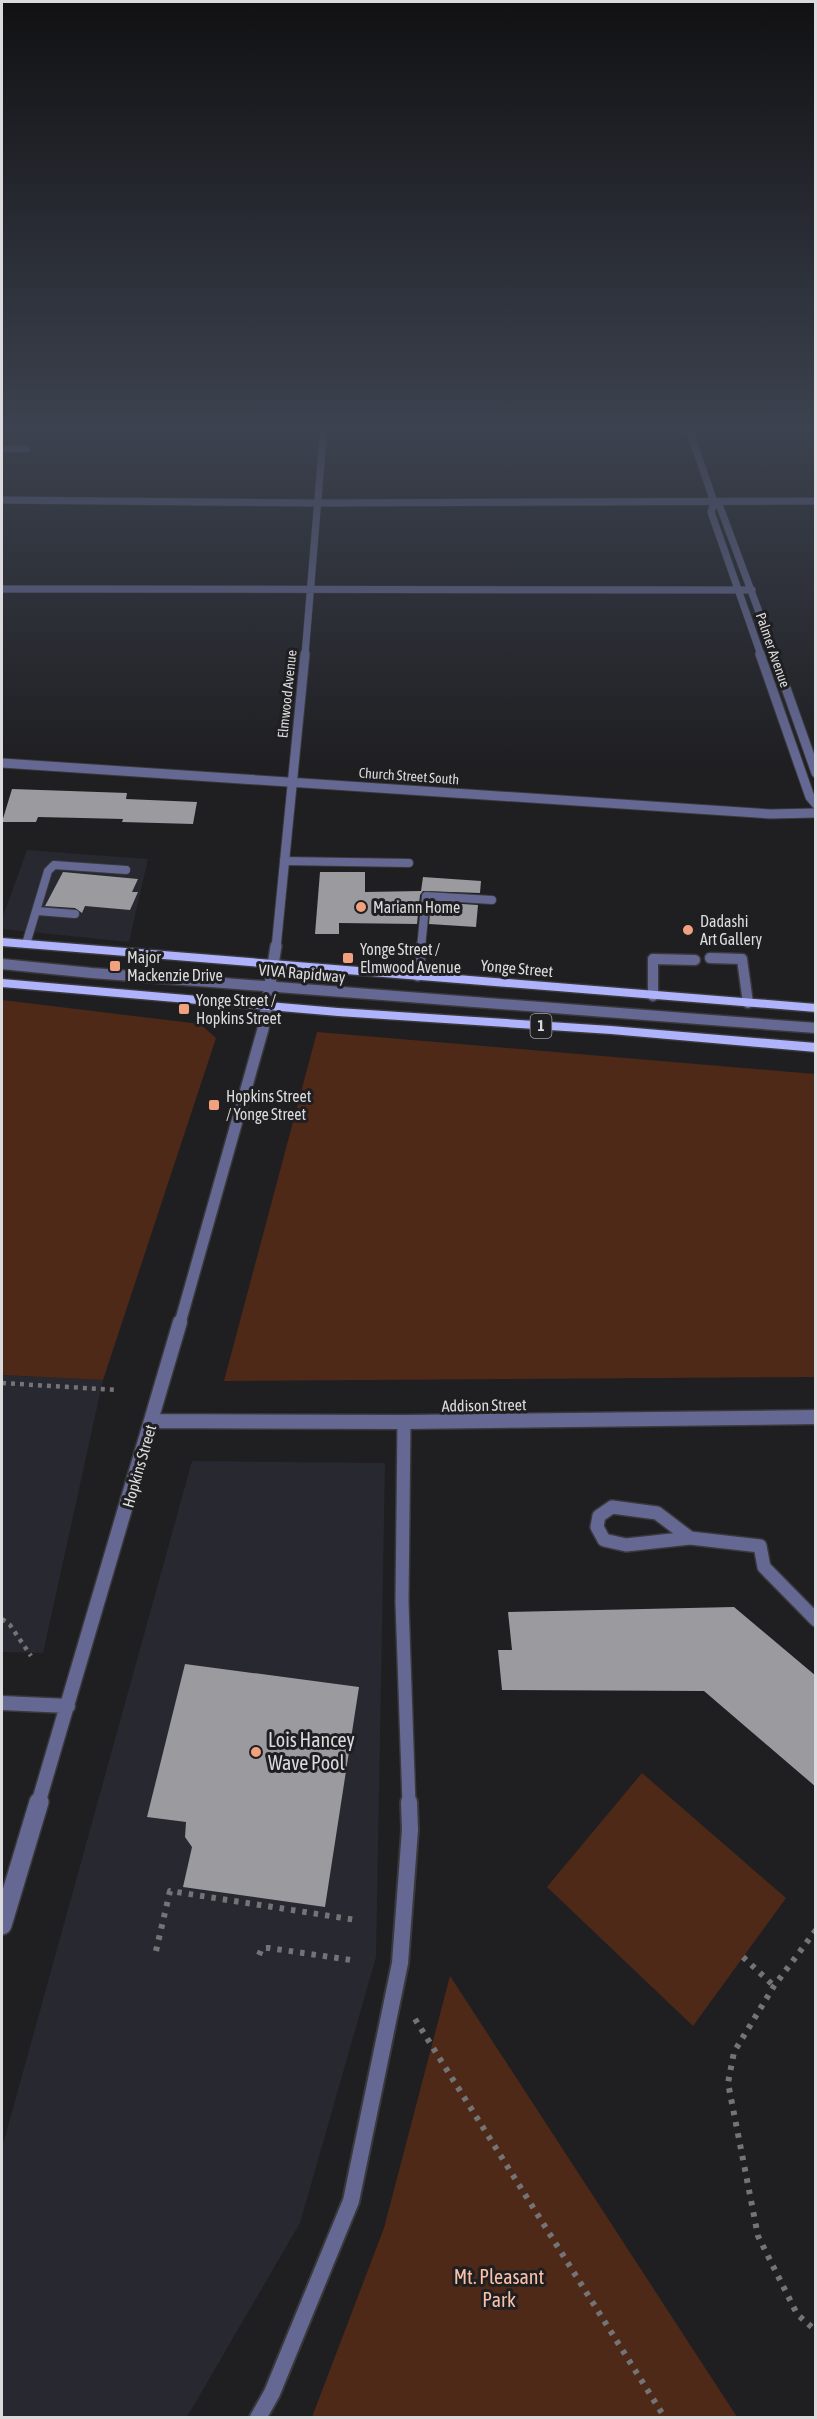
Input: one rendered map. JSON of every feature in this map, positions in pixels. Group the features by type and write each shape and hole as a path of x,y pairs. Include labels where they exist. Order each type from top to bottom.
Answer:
{"main road":[{"name":"Yonge Street","path":"2,942 816,1008"},
{"name":"1","path":"2,983 816,1048"}],"street":[{"name":"Elmwood Avenue","path":"270,985 312,589 315,539"},
{"name":"Palmer Avenue","path":"720,539 810,797 816,804"},
{"name":"Palmer Avenue","path":"732,539 816,773"},
{"path":"2,589 752,590"},
{"name":"Church Street South","path":"2,763 770,814 816,813"},
{"name":"Hopkins Street","path":"2,1925 152,1421 263,1029 270,985"},
{"name":"Addison Street","path":"152,1421 404,1422 816,1417"},
{"path":"2,1703 68,1707"}],"lane":[{"path":"284,861 409,863"},
{"path":"26,944 48,871 54,865 126,870"},
{"path":"418,976 426,896 492,900"},
{"path":"37,911 75,914"},
{"path":"653,996 653,958 695,960"},
{"path":"710,958 741,959 748,1003"},
{"name":"VIVA Rapidway","path":"2,964 816,1028"},
{"path":"258,2418 272,2393 351,2201 400,1963 410,1830 402,1602 404,1422"},
{"path":"690,1538 657,1513 612,1507 600,1516 597,1527 604,1540 626,1545 690,1538 760,1546 764,1567 816,1620"}],"path":[{"path":"2,1383 117,1390"},
{"path":"2,1619 10,1625 31,1656"},
{"path":"156,1951 170,1891 356,1920"},
{"path":"816,1930 774,1986 734,2052 728,2083 758,2236 797,2314 816,2331"},
{"path":"259,1955 262,1948 269,1948 351,1960"},
{"path":"743,1957 774,1986"},
{"path":"415,2019 665,2418"}],"shaded area":[{"path":"27,850 148,859 129,942 2,929 2,919"},
{"path":"2,1375 103,1380 43,1653 2,1652"},
{"path":"192,1461 385,1463 376,1957 300,2223 187,2417 2,2418 2,2148"}],"green space":[{"path":"2,1000 200,1024 216,1038 103,1380 2,1375"},
{"path":"317,1032 815,1074 815,1377 224,1381"},
{"path":"642,1773 786,1898 693,2026 547,1887"},
{"name":"Mt. Pleasant Park","path":"450,1976 737,2417 312,2417 384,2228"}],"building":[{"path":"12,789 127,793 126,799 197,802 193,824 122,822 123,819 38,817 36,822 2,822"},
{"path":"63,872 138,879 132,892 138,892 130,910 85,906 82,913 75,908 45,906"},
{"name":"Mariann Home","path":"320,872 365,872 365,892 421,891 423,877 481,881 480,893 423,891 420,895 417,924 339,923 339,934 315,934"},
{"path":"431,902 478,905 476,927 429,924"},
{"path":"734,1607 816,1676 816,1787 704,1691 502,1690 498,1650 512,1650 508,1612"},
{"name":"Lois Hancey Wave Pool","path":"185,1664 359,1687 325,1907 183,1887 192,1847 185,1837 186,1822 147,1817"}],"place":[{"name":"Mariann Home","path":"361,907"},
{"name":"Dadashi Art Gallery","path":"688,930"},
{"name":"Yonge Street / Elmwood Avenue","path":"348,958"},
{"name":"Major Mackenzie Drive","path":"115,966"},
{"name":"Yonge Street / Hopkins Street","path":"184,1009"},
{"name":"Hopkins Street / Yonge Street","path":"214,1105"},
{"name":"Lois Hancey Wave Pool","path":"256,1752"}]}
